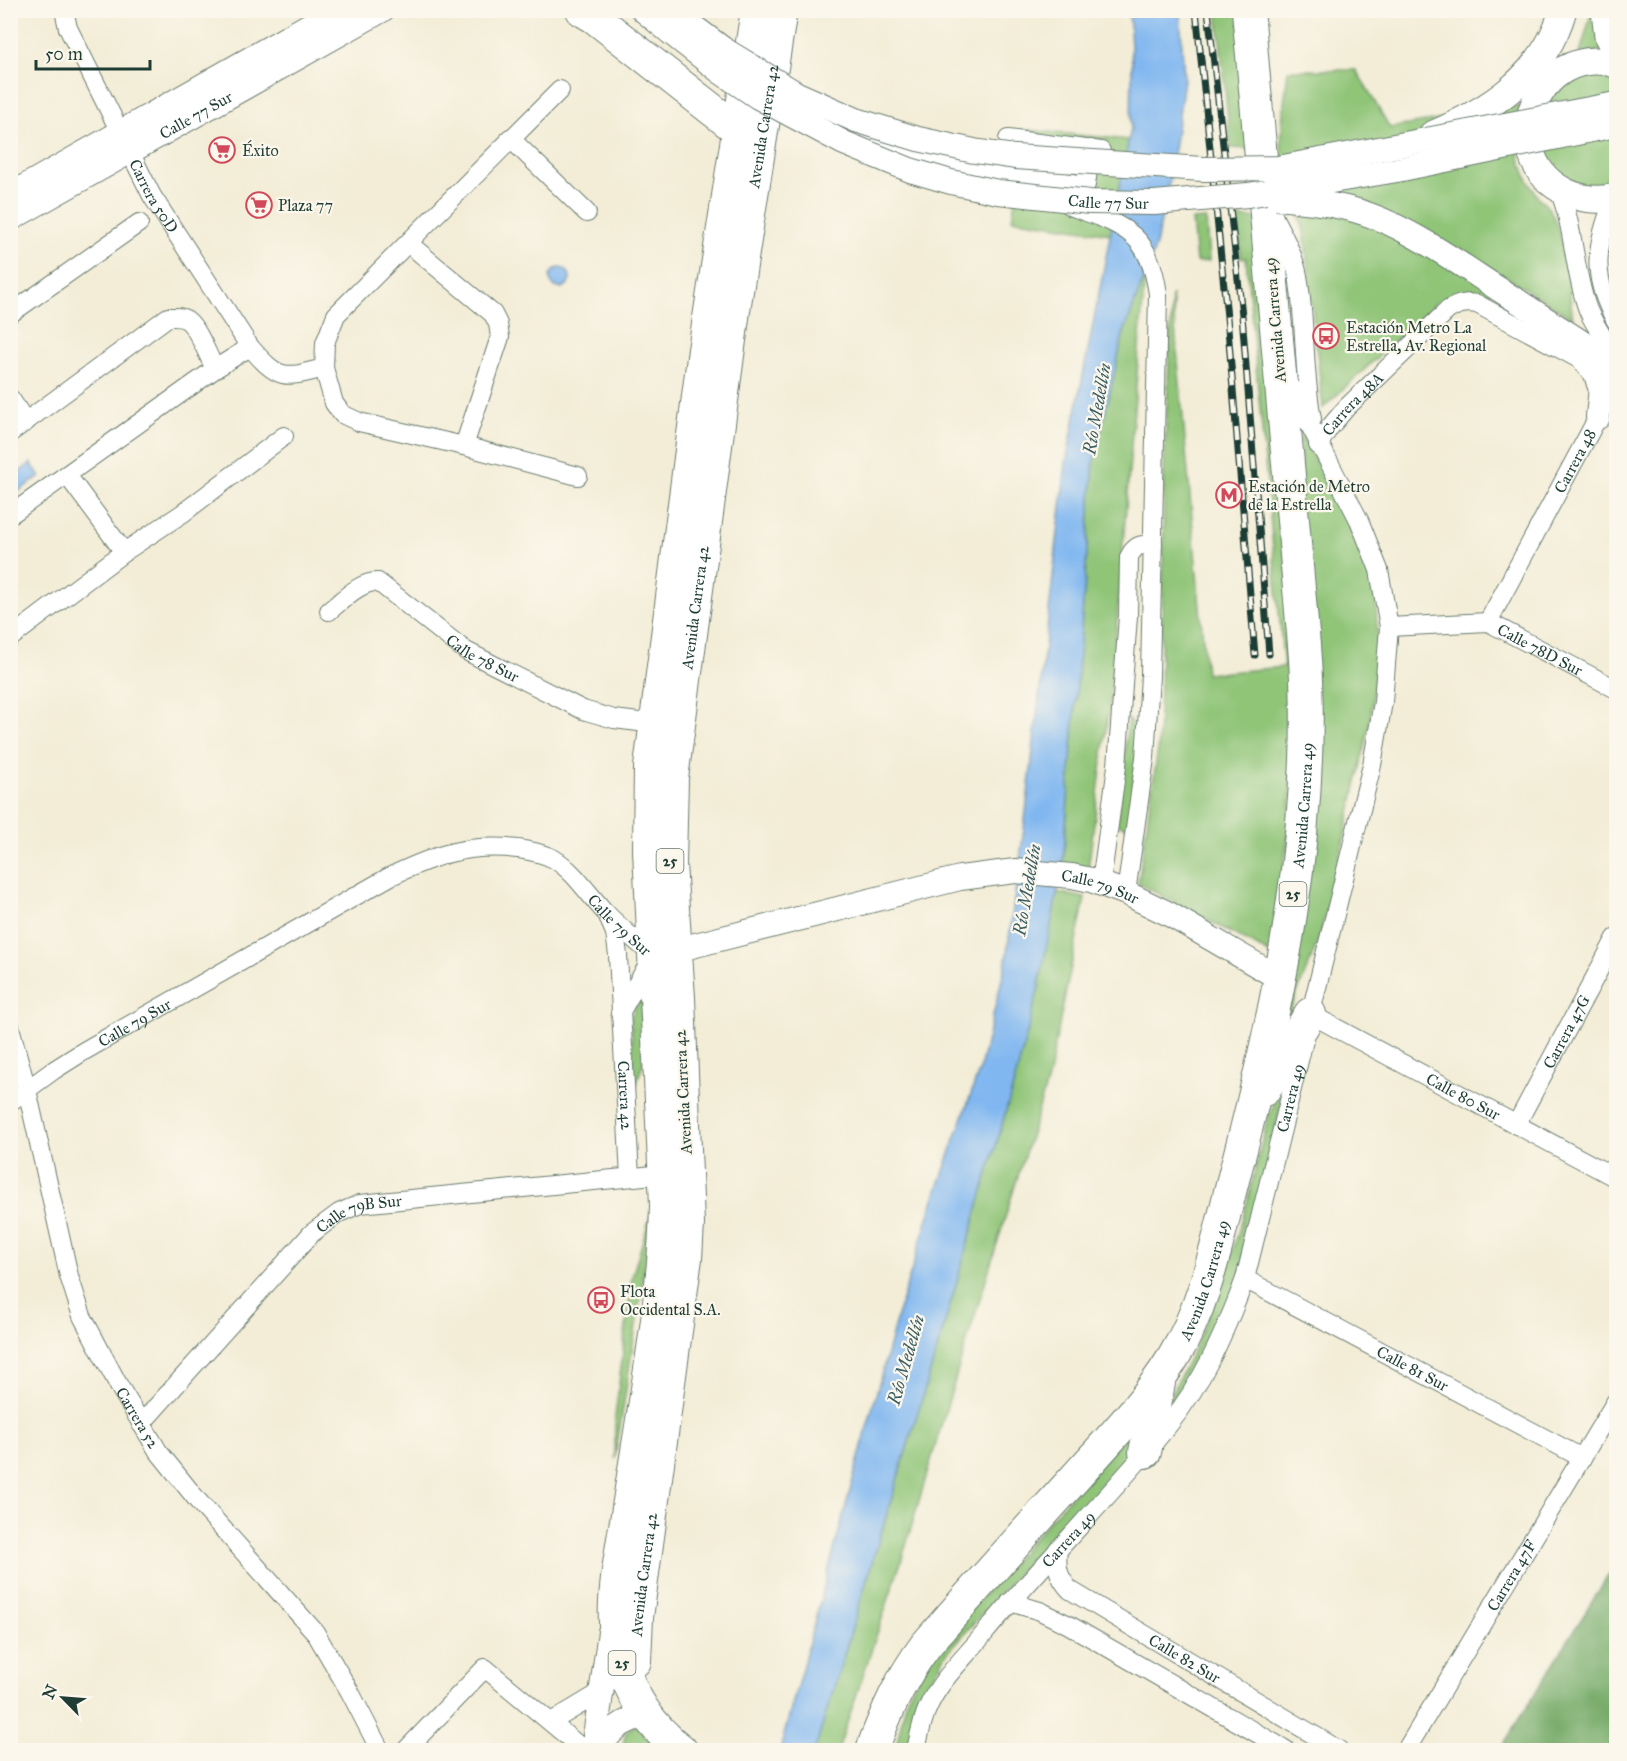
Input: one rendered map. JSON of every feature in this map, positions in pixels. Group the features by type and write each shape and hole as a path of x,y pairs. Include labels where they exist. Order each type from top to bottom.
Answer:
{"highway":[{"path":"582,10 738,130"},
{"path":"744,10 752,45"},
{"name":"Avenida Carrera 42","path":"646,1714 638,1689 635,1663 637,1617 686,1258 688,1224 670,1052 664,953 649,806 655,724 704,350 757,10"},
{"name":"Avenida Carrera 42","path":"664,953 675,744 734,310 781,10"},
{"name":"Avenida Carrera 49","path":"910,1666 958,1607 1119,1429 1160,1379 1187,1333 1199,1305 1251,1111 1279,978 1301,843 1308,743 1306,666 1279,365 1256,196 1248,10"},
{"path":"1251,1111 1310,1014"},
{"path":"646,1176 642,1114 670,1052"},
{"name":"Avenida Carrera 42","path":"646,1714 629,1683 620,1657 614,1606 663,1273 666,1205 646,1176 662,1142 670,1052"},
{"path":"1145,1452 1160,1379"},
{"path":"872,1750 885,1714 910,1666"},
{"name":"25","path":"885,1750 889,1722 910,1666"},
{"name":"25","path":"646,1714 662,1734 681,1750"}],"main road":[{"path":"1413,142 1484,110 1518,83 1548,47 1563,10"},
{"path":"1581,10 1570,45 1536,98 1529,118 1528,140 1534,160 1546,178 1558,188 1579,198 1597,200 1615,197"},
{"path":"1605,10 1608,37 1617,52"},
{"path":"1549,81 1570,67 1586,62 1606,61 1617,64"}],"street":[{"name":"Carrera 50D","path":"64,10 68,28 152,196 250,347 267,367 280,375 296,376 324,368"},
{"name":"Calle 77 Sur","path":"10,219 125,142 336,10"},
{"name":"Calle 77 Sur","path":"10,195 125,142 382,10"},
{"name":"Calle 77 Sur","path":"643,10 674,19 796,94 856,120 883,129 974,151 1015,157 1203,169 1303,165 1617,104"},
{"name":"Calle 77 Sur","path":"674,19 721,72 758,97 844,143 930,177 998,192 1051,198 1090,202 1154,203 1256,196 1617,125"},
{"path":"560,90 336,315 326,343 324,368 334,403 342,414 368,424 465,446 578,476"},
{"name":"Calle 77 Sur","path":"769,94 827,123 909,153 963,167 1086,185 1091,149"},
{"path":"510,138 587,213"},
{"path":"1008,139 1182,161"},
{"name":"Carrera 48","path":"1488,622 1598,417 1613,384 1615,367 1611,351 1589,312 1584,298 1570,222 1558,188"},
{"path":"1256,196 1328,204 1366,215 1416,238 1592,349 1598,357 1602,375 1598,417"},
{"name":"Carrera 48A","path":"1256,196 1288,246 1298,277 1309,399 1318,444"},
{"path":"1615,197 1601,234 1598,265 1603,290 1610,310 1617,321"},
{"path":"1051,198 1129,231 1144,247 1155,274 1158,304 1156,461 1148,709 1145,758 1126,892"},
{"path":"10,314 139,223"},
{"path":"408,243 494,314 498,324 500,338 465,446"},
{"name":"Carrera 48A","path":"1318,444 1340,414 1364,390 1448,310 1457,304 1466,302 1477,304 1579,359 1593,374 1598,417"},
{"path":"10,433 168,317 186,320 192,326 215,369"},
{"path":"10,516 215,369 250,347"},
{"name":"Carrera 49","path":"916,1750 928,1706 942,1685 1010,1602 1145,1452 1184,1405 1222,1338 1245,1279 1372,765 1383,702 1389,627 1379,570 1359,520 1279,365"},
{"path":"10,398 26,422"},
{"path":"10,638 124,552 183,513 284,436"},
{"path":"67,475 124,552"},
{"path":"1101,883 1109,830 1122,696 1129,557 1133,549 1140,544 1153,544"},
{"name":"Calle 78 Sur","path":"329,611 362,586 378,582 466,651 583,710 614,719 655,724"},
{"name":"Calle 78D Sur","path":"1389,627 1488,622 1617,689"},
{"path":"1109,830 1122,836 1134,834"},
{"name":"Calle 79 Sur","path":"10,1102 84,1051 379,883 418,863 450,852 492,846 530,851 552,858 570,872 607,914 664,953 960,878 1015,871 1072,876 1126,892 1169,914 1279,978"},
{"name":"Carrera 42","path":"607,914 617,944 620,1013 646,1176"},
{"name":"Carrera 47G","path":"1516,1125 1617,938"},
{"path":"620,1013 664,953"},
{"name":"Calle 80 Sur","path":"1310,1014 1617,1178"},
{"name":"Carrera 52","path":"10,1027 27,1090 69,1276 82,1316 158,1451 198,1501 315,1632 380,1750"},
{"name":"Calle 79B Sur","path":"141,1424 312,1233 339,1213 360,1204 646,1176"},
{"name":"Calle 81 Sur","path":"1245,1279 1582,1458"},
{"name":"Carrera 47F","path":"1406,1750 1617,1401"},
{"name":"Calle 82 Sur","path":"1058,1549 1057,1570 1062,1581 1070,1590 1339,1750"},
{"name":"Calle 82 Sur","path":"1010,1602 1040,1611 1069,1625 1286,1750"},
{"path":"595,1750 614,1606"},
{"path":"406,1750 485,1668 584,1750"},
{"path":"551,1722 601,1692"},
{"path":"595,1750 615,1727 646,1714"}],"green space":[{"path":"1217,11 1239,11 1252,149 1231,148"},
{"path":"1592,11 1603,51 1580,53"},
{"path":"1288,70 1356,70 1390,128 1521,106 1518,142 1521,162 1529,183 1552,213 1558,228 1573,319 1500,273 1488,298 1462,296 1437,302 1323,408 1304,231 1281,159 1282,122"},
{"path":"1598,75 1616,78 1616,183 1596,186 1585,185 1566,178 1551,164 1545,152 1543,119 1548,104 1562,88 1574,80"},
{"path":"1026,130 1129,140 1110,234 1012,219"},
{"path":"1238,218 1257,218 1293,649 1292,799 1273,955 1138,883 1158,749 1164,469 1172,295 1206,674 1284,667 1246,258 1241,258"},
{"path":"1206,219 1209,261 1196,262 1192,220"},
{"path":"1145,275 1111,692 1088,870 1063,864 1094,461 1123,335"},
{"path":"1301,433 1355,537 1375,586 1378,645 1370,722 1346,832 1319,939 1283,1028"},
{"path":"1128,719 1139,736 1129,828 1117,824"},
{"path":"1057,892 1085,898 1048,1079 901,1562 838,1750 815,1750 944,1326 1016,1076 1038,990"},
{"path":"641,992 645,1057 634,1092 631,1017"},
{"path":"1288,1073 1255,1222 1232,1295 1218,1329 1200,1362 1161,1414 1196,1345 1224,1279 1244,1214 1268,1117"},
{"path":"651,1214 615,1459 615,1417 632,1277"},
{"path":"1135,1424 1137,1451 1016,1576 946,1654 922,1698 906,1750 895,1750 907,1697 936,1648"},
{"path":"1616,1563 1616,1750 1500,1750"},
{"path":"637,1724 652,1743 641,1750 622,1750 626,1731"}],"water":[{"name":"Río Medellín","path":"1129,11 1180,11 1184,79 1170,178 1156,245 1123,335 1094,461 1063,864 1038,990 1016,1076 944,1326 815,1750 780,1750 898,1313 934,1199 980,1068 1005,967 1024,829 1066,463 1131,128 1132,66"},
{"path":"560,268 567,271 570,278 567,285 560,288 553,285 550,278 553,271"},
{"path":"31,463 40,476 18,492 11,478"}],"railway":[{"path":"1196,10 1227,317 1255,655"},
{"path":"1208,10 1242,315 1269,654"}],"place":[{"name":"Éxito","path":"222,150"},
{"name":"Plaza 77","path":"259,205"},
{"name":"Estación Metro La Estrella, Av. Regional","path":"1326,336"},
{"name":"Estación de Metro de la Estrella","path":"1229,495"},
{"name":"Flota Occidental S.A.","path":"601,1300"}]}
